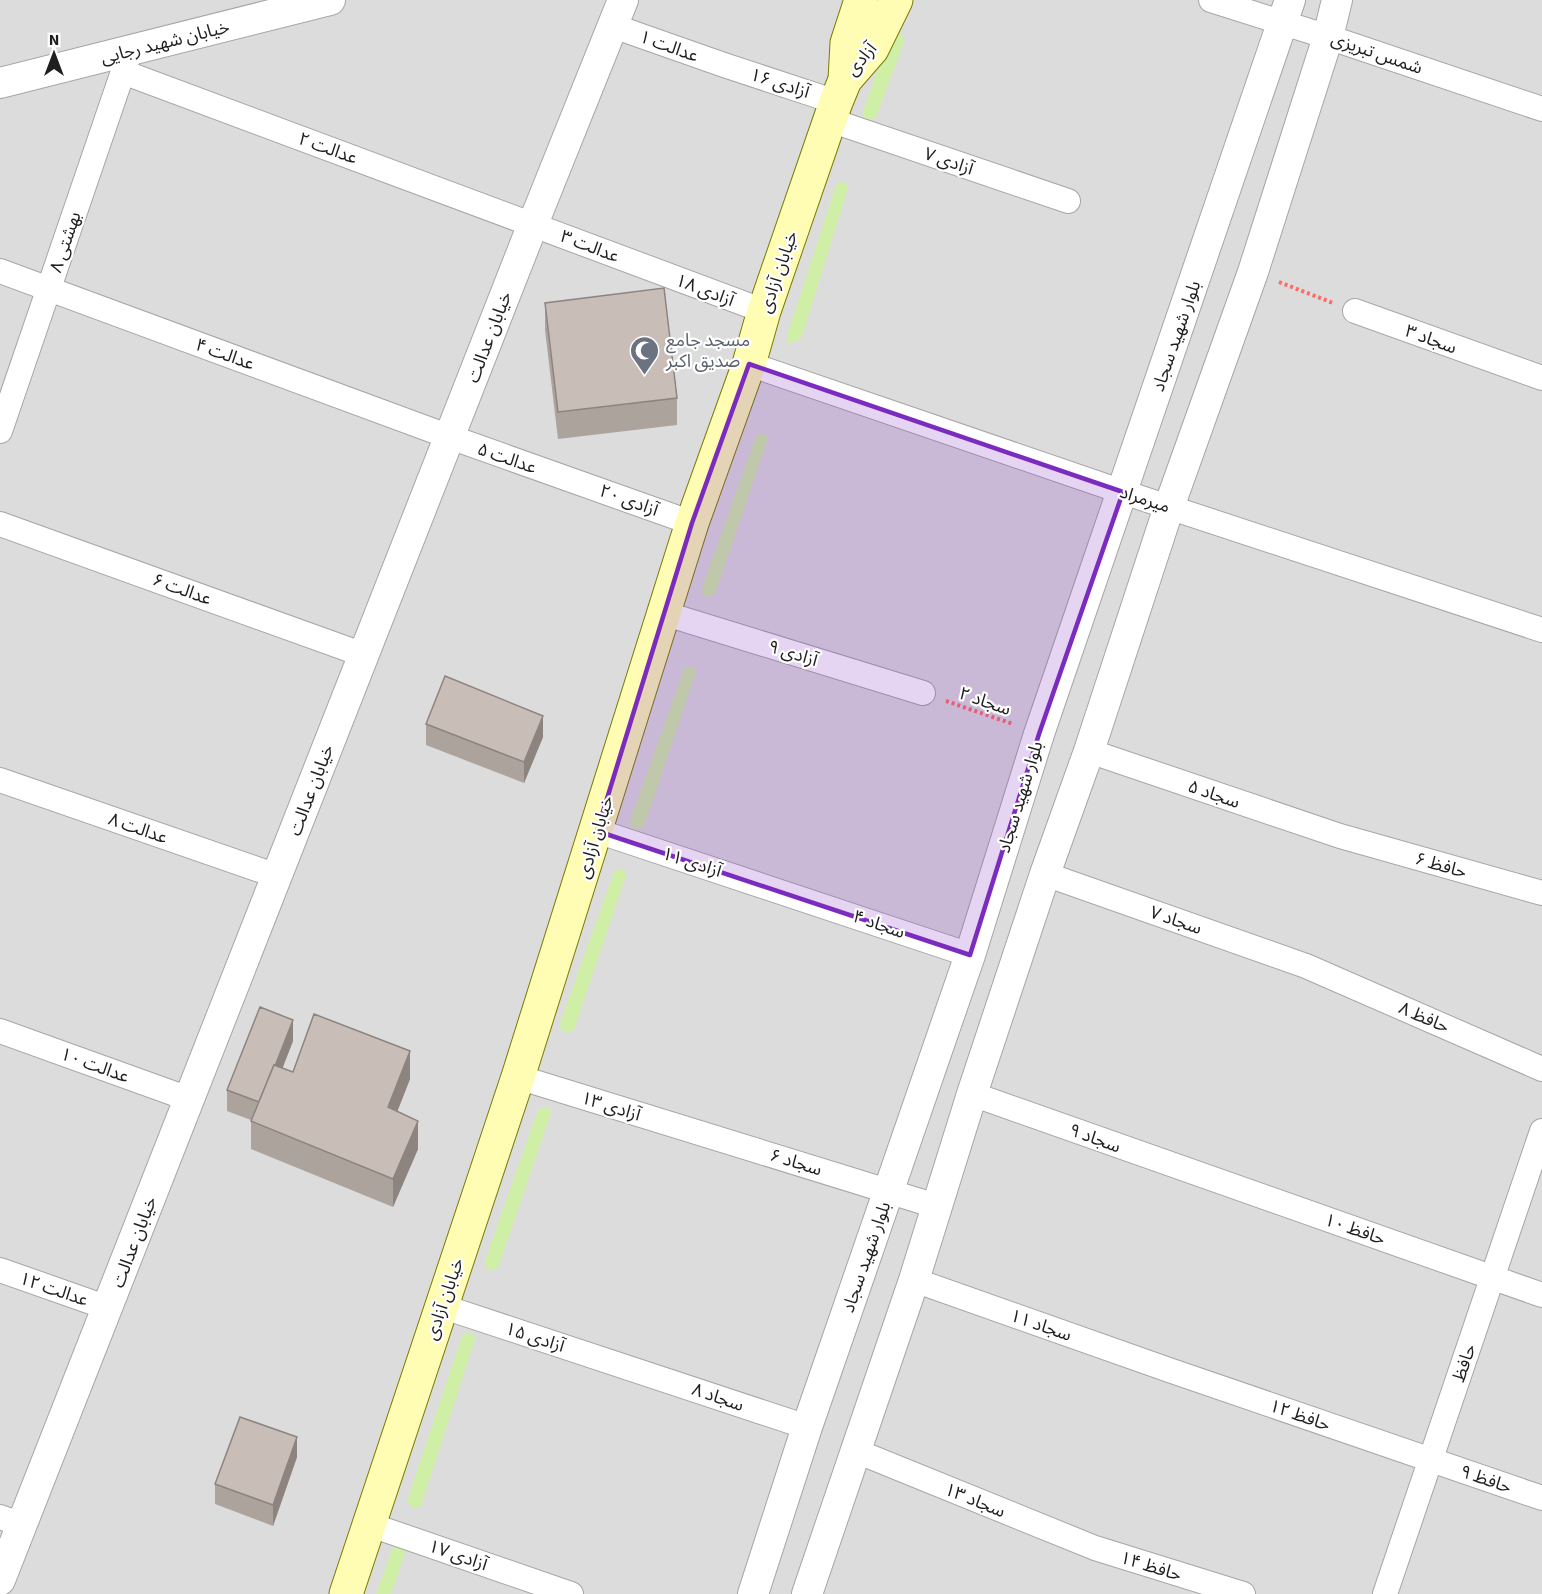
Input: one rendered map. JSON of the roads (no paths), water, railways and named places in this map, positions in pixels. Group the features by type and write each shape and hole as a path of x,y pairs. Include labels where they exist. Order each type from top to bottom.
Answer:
{"main road":[{"name":"آزادی","path":"837,101 847,43 861,0"},
{"name":"آزادی","path":"837,101 872,49 896,0"},
{"name":"خیابان آزادی","path":"346,1594 518,1077 692,523 749,364 764,311 837,101"}],"street":[{"name":"خیابان شهید رجایی","path":"0,83 126,62 330,0"},
{"name":"شمس تبریزی","path":"1211,0 1286,11 1328,37 1542,109"},
{"path":"807,1594 914,1280 972,1094 1045,874 1089,751 1168,507 1253,272 1328,37 1337,0"},
{"name":"بلوار شهید سجاد","path":"753,1594 807,1427 970,955 1039,734 1286,11"},
{"name":"عدالت ۱","path":"618,13 724,65"},
{"name":"خیابان عدالت","path":"0,1580 12,1521 108,1308 618,13"},
{"name":"عدالت ۲","path":"126,62 533,224"},
{"name":"بهشتی ۸","path":"0,432 126,62"},
{"name":"آزادی ۱۶","path":"724,65 837,101"},
{"name":"آزادی ۷","path":"837,101 1068,201"},
{"name":"عدالت ۳","path":"533,224 646,268"},
{"name":"آزادی ۱۸","path":"646,268 764,311"},
{"name":"عدالت ۴","path":"0,271 450,437"},
{"name":"سجاد ۳","path":"1355,311 1542,378"},
{"name":"میرمراد","path":"749,364 1123,492 1542,630"},
{"name":"عدالت ۵","path":"450,437 565,478"},
{"name":"آزادی ۲۰","path":"565,478 692,523"},
{"name":"عدالت ۶","path":"0,524 364,655"},
{"name":"آزادی ۹","path":"663,613 923,693"},
{"name":"سجاد ۵","path":"1089,751 1340,836"},
{"name":"عدالت ۸","path":"0,780 277,876"},
{"name":"آزادی ۱۱","path":"597,831 788,893"},
{"name":"حافظ ۶","path":"1340,836 1542,893"},
{"name":"سجاد ۷","path":"1045,874 1306,966"},
{"name":"سجاد ۴","path":"788,893 970,955"},
{"name":"حافظ ۸","path":"1306,966 1542,1068"},
{"name":"عدالت ۱۰","path":"0,1031 189,1099"},
{"name":"آزادی ۱۳","path":"518,1077 703,1134"},
{"name":"سجاد ۹","path":"972,1094 1217,1181"},
{"name":"حافظ","path":"1385,1594 1542,1131"},
{"name":"سجاد ۶","path":"703,1134 936,1206"},
{"name":"حافظ ۱۰","path":"1217,1181 1542,1295"},
{"name":"عدالت ۱۲","path":"0,1270 108,1308"},
{"name":"سجاد ۱۱","path":"914,1280 1168,1370"},
{"name":"آزادی ۱۵","path":"441,1306 628,1366"},
{"name":"سجاد ۸","path":"628,1366 807,1427"},
{"name":"حافظ ۱۲","path":"1168,1370 1431,1460"},
{"name":"سجاد ۱۳","path":"856,1451 1095,1548"},
{"name":"حافظ ۹","path":"1431,1460 1542,1498"},
{"name":"آزادی ۱۷","path":"368,1524 571,1594"},
{"name":"حافظ ۱۴","path":"1095,1548 1243,1594"}],"place":[{"name":"مسجد جامع صدیق اکبر","path":"645,376"}]}
